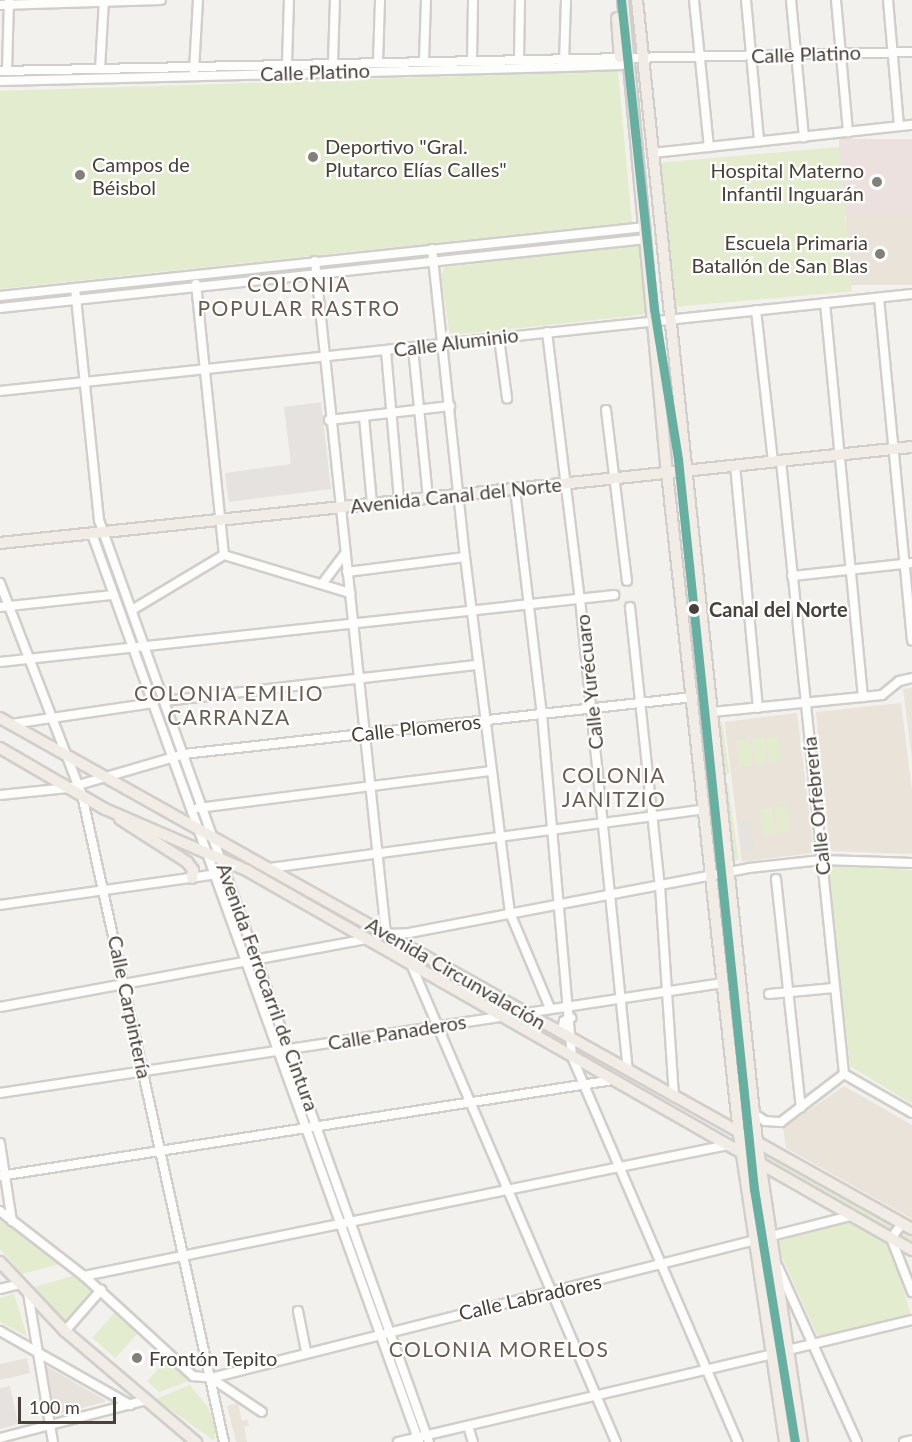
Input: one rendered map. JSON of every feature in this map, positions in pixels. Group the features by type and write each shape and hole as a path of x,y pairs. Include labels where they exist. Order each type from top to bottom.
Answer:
{"main road":[{"path":"619,0 645,226 667,472 741,1153 785,1442"},
{"path":"637,0 757,1142 802,1442"},
{"path":"642,0 642,42"},
{"name":"Avenida Canal del Norte","path":"0,543 912,447"},
{"name":"Avenida Circunvalación","path":"0,718 907,1227"},
{"name":"Avenida Circunvalación","path":"0,748 105,808 222,858 370,939 728,1145 760,1166 912,1250"},
{"path":"105,808 188,862 193,870 192,878"},
{"path":"168,835 178,831 183,821"},
{"path":"0,1262 65,1331 196,1442"}],"street":[{"path":"4,71 6,3 161,0"},
{"path":"194,71 198,0"},
{"path":"287,63 289,0"},
{"path":"333,62 335,0"},
{"path":"378,62 380,0"},
{"path":"424,60 426,0"},
{"path":"472,59 473,0"},
{"path":"519,58 520,0"},
{"path":"564,63 566,0"},
{"path":"694,0 709,147"},
{"path":"746,0 759,141"},
{"path":"791,0 804,137"},
{"path":"836,0 848,132"},
{"path":"888,0 899,126"},
{"path":"100,69 104,1"},
{"name":"Calle Platino","path":"0,81 194,71 912,52"},
{"name":"Calle Platino","path":"4,71 100,69 194,71 287,63 519,58 564,63"},
{"path":"653,153 912,125"},
{"path":"0,296 645,226"},
{"path":"0,308 646,239"},
{"path":"432,249 465,557 510,913 550,1008"},
{"path":"315,261 322,356 386,934 408,933 712,877 728,871 822,860 912,863"},
{"path":"195,275 224,555"},
{"path":"75,288 98,534"},
{"name":"Calle Aluminio","path":"0,391 912,294"},
{"path":"879,298 892,449 908,564 912,640"},
{"path":"825,303 863,698"},
{"name":"Calle Orfebrería","path":"756,310 792,576 844,1074"},
{"name":"Calle Yurécuaro","path":"547,332 580,599 628,1070"},
{"path":"499,338 507,398"},
{"path":"413,348 429,498"},
{"path":"386,351 399,501"},
{"path":"329,420 450,406"},
{"path":"606,410 627,581"},
{"path":"364,417 372,504"},
{"path":"735,465 758,708"},
{"path":"515,489 531,604 554,830 573,1039 572,1057 738,1442"},
{"name":"Avenida Ferrocarril de Cintura","path":"98,534 113,595 216,874 380,1333 423,1439"},
{"name":"Avenida Ferrocarril de Cintura","path":"98,534 132,610 228,873 389,1330 423,1439"},
{"path":"322,584 345,553"},
{"path":"132,610 224,555 350,593"},
{"path":"347,572 465,557"},
{"path":"792,576 908,564"},
{"name":"Calle Carpintería","path":"0,583 5,606 30,659 67,755 104,891 224,1442"},
{"path":"5,606 113,595"},
{"path":"0,662 614,595"},
{"path":"630,607 660,886 674,1096"},
{"path":"165,701 478,665"},
{"path":"712,712 882,695 899,681 912,678"},
{"name":"Calle Plomeros","path":"0,795 75,789 184,754 693,697"},
{"path":"11,724 153,703"},
{"path":"192,808 492,771"},
{"path":"270,868 705,809"},
{"path":"0,905 228,873"},
{"path":"776,879 801,1108"},
{"path":"0,1007 370,939"},
{"path":"411,964 468,1103 616,1442"},
{"name":"Calle Panaderos","path":"0,1092 723,983"},
{"path":"769,994 834,988"},
{"path":"263,1004 273,1001"},
{"path":"561,1033 564,1021 571,1018"},
{"path":"754,1114 773,1123 801,1108 844,1074 912,1113"},
{"path":"2,1176 583,1087 613,1080"},
{"path":"0,1143 2,1176 12,1221"},
{"path":"84,1276 183,1254 728,1145"},
{"path":"319,1162 329,1158"},
{"path":"0,1212 101,1290 193,1376 210,1378 262,1412"},
{"name":"Calle Labradores","path":"210,1378 389,1330 662,1265 850,1216"},
{"path":"907,1227 891,1238 912,1292"},
{"path":"773,1257 857,1442"},
{"path":"0,1289 20,1284"},
{"path":"65,1331 101,1290"},
{"path":"28,1293 53,1442"},
{"path":"298,1311 306,1352"},
{"path":"788,1350 912,1320"},
{"path":"0,1330 130,1405"},
{"path":"398,1442 423,1439 468,1426 773,1354"},
{"path":"0,1438 51,1427 147,1400"},
{"path":"468,1426 473,1442"},
{"path":"904,1442 912,1440"}],"shaded area":[{"name":"Hospital Materno Infantil Inguarán","path":"839,139 912,139 912,216 839,216"},
{"name":"Escuela Primaria Batallón de San Blas","path":"846,216 912,216 912,285 846,285"},
{"path":"321,402 331,489 229,502 225,473 291,464 284,407"},
{"path":"912,688 912,759 903,689"},
{"path":"901,703 912,790 912,854 830,851 816,712"},
{"path":"797,713 814,853 742,862 725,722"},
{"path":"750,821 754,850 743,851 739,823"},
{"path":"844,1086 912,1125 912,1219 786,1148 783,1128"},
{"path":"27,1358 30,1373 0,1380 0,1364"},
{"path":"46,1366 105,1400 105,1402 55,1415"},
{"path":"10,1386 18,1424 0,1429 0,1388"},
{"path":"238,1403 242,1421 248,1420 249,1425 244,1427 247,1442 236,1442 227,1406"}],"green space":[{"name":"Deportivo \"Gral. Plutarco Elías Calles\"","path":"618,71 632,222 0,289 0,91"},
{"path":"839,147 852,291 673,307 661,163"},
{"path":"636,245 642,248 649,308 642,315 453,335 449,331 441,275 445,267"},
{"path":"722,721 729,773 723,774 716,722"},
{"path":"778,736 781,761 769,762 766,737"},
{"path":"764,737 767,763 755,764 752,738"},
{"path":"750,739 752,765 739,766 737,740"},
{"path":"728,784 739,859 734,860 723,785"},
{"path":"787,806 790,832 778,833 775,807"},
{"path":"772,808 775,834 763,835 760,809"},
{"path":"827,865 912,870 912,1104 850,1066"},
{"path":"762,1151 912,1234 912,1249 888,1236 911,1315 818,1337 775,1242 860,1219 763,1161"},
{"path":"0,1218 60,1264 22,1274 0,1249"},
{"path":"76,1275 93,1290 65,1321 31,1288"},
{"path":"14,1294 27,1336 0,1322 0,1298"},
{"path":"117,1310 140,1331 115,1358 92,1337"},
{"path":"166,1360 189,1381 159,1392 147,1381"},
{"path":"190,1385 208,1407 216,1430 214,1441 156,1399"}],"transit line":[{"path":"621,0 654,309 678,459 754,1189 795,1442"}],"place":[{"name":"Deportivo \"Gral. Plutarco Elías Calles\"","path":"313,157"},
{"name":"Campos de Béisbol","path":"80,175"},
{"name":"Hospital Materno Infantil Inguarán","path":"877,182"},
{"name":"Escuela Primaria Batallón de San Blas","path":"880,254"},
{"name":"Canal del Norte","path":"694,609"},
{"name":"Frontón Tepito","path":"137,1358"}],"district":[{"name":"COLONIA POPULAR RASTRO","path":"299,296"},
{"name":"COLONIA EMILIO CARRANZA","path":"229,705"},
{"name":"COLONIA JANITZIO","path":"614,787"},
{"name":"COLONIA MORELOS","path":"499,1349"}]}
